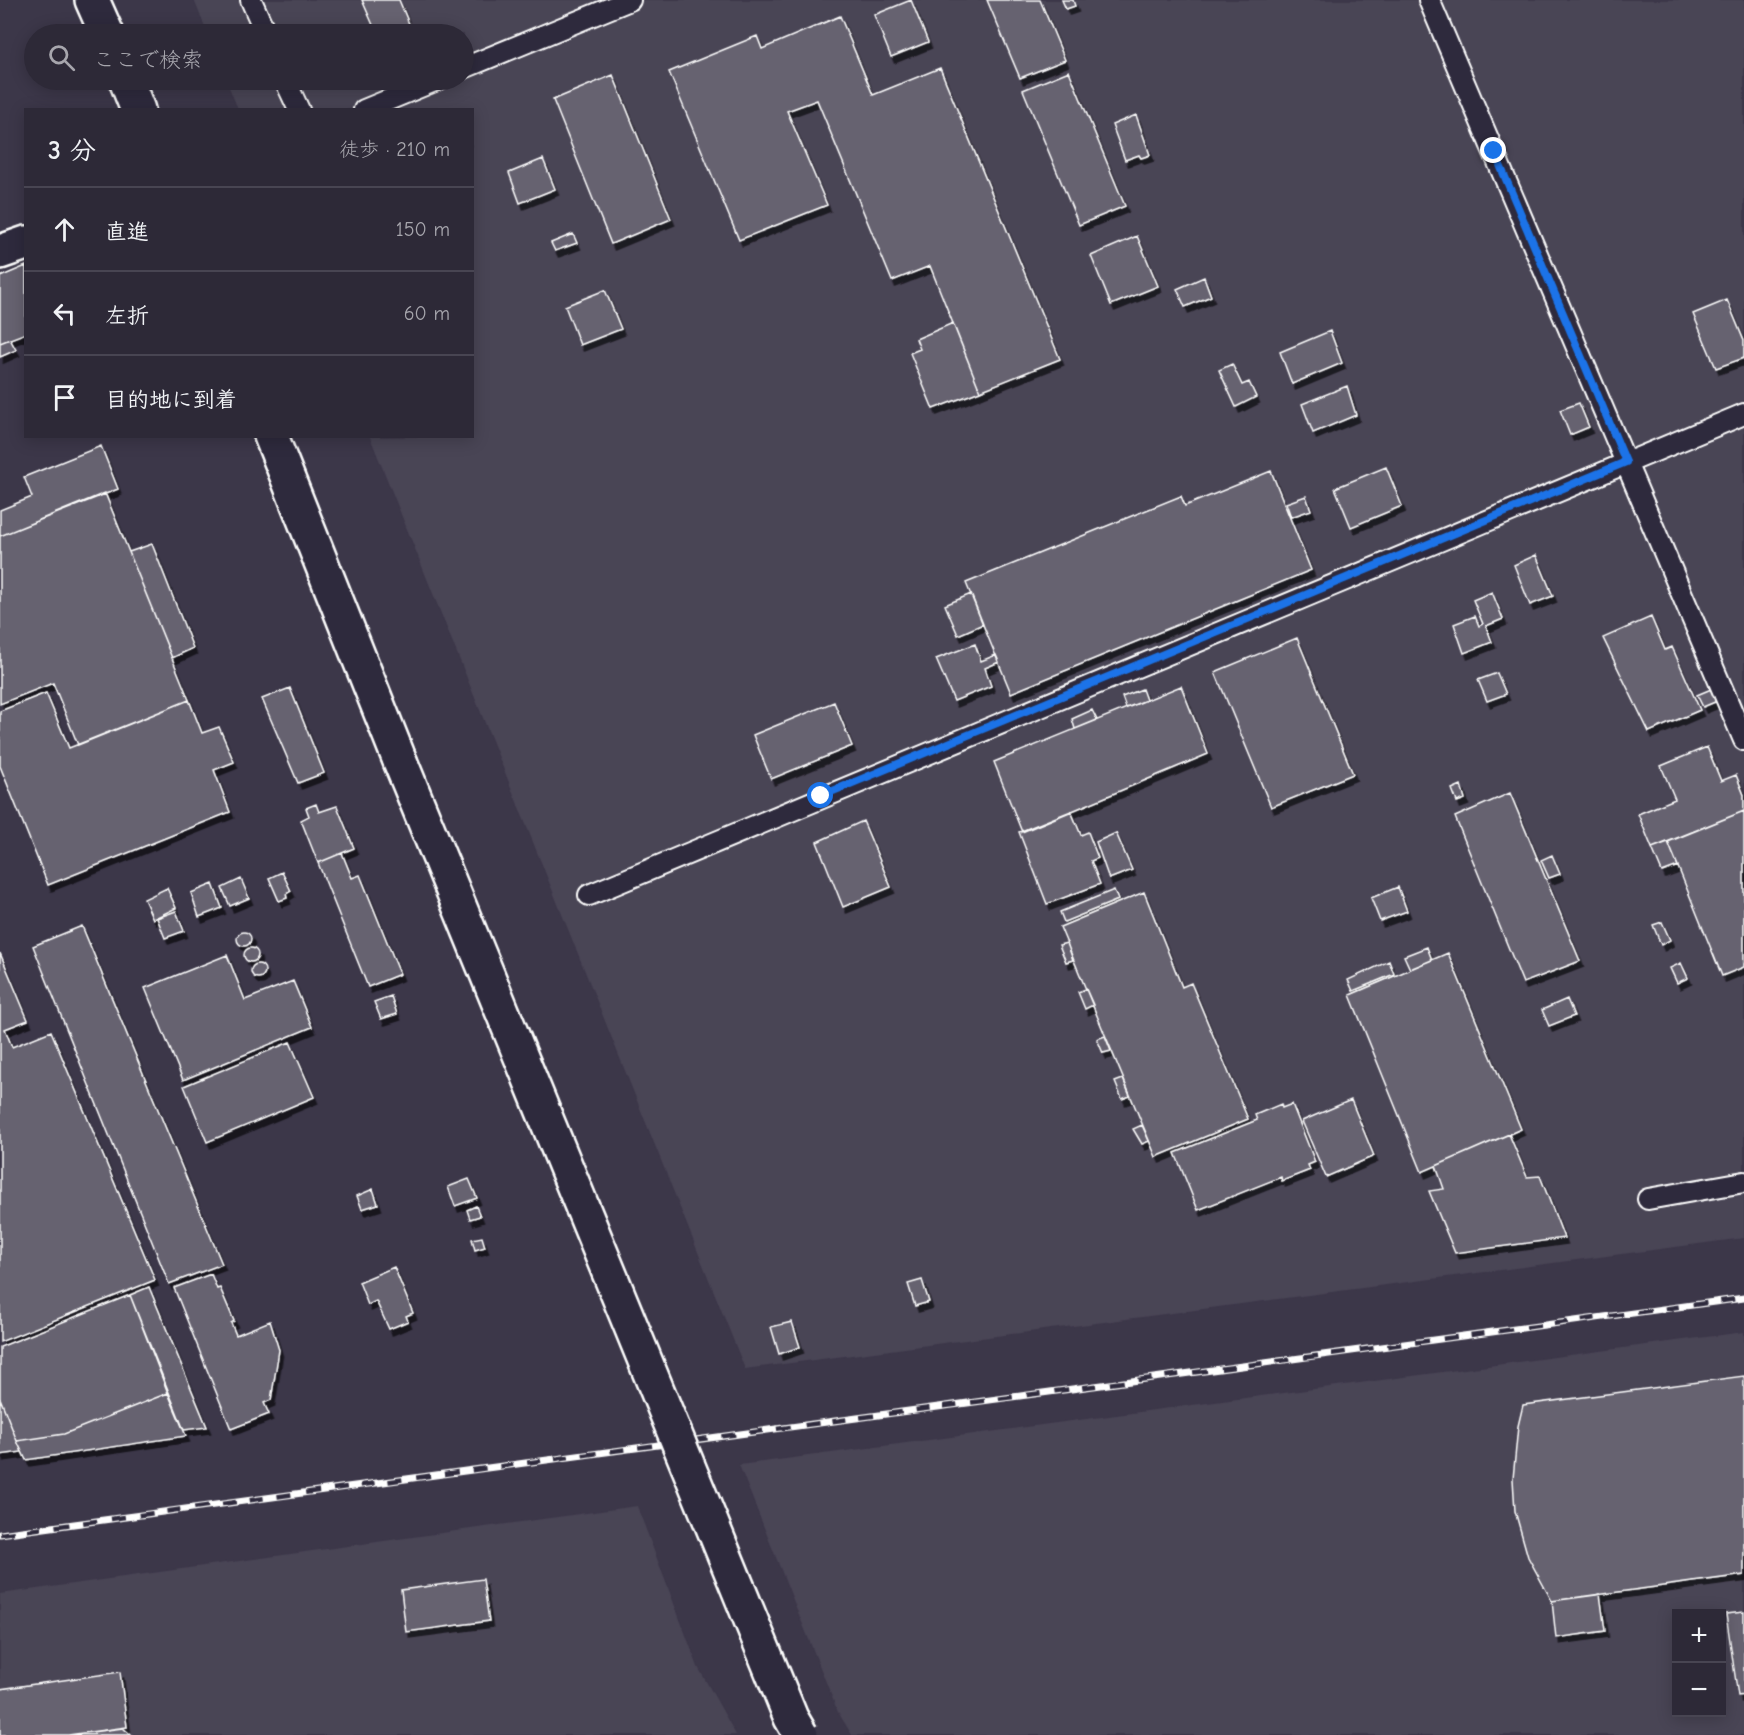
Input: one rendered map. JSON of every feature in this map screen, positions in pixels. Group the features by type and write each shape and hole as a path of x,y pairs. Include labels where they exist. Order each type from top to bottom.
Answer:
{"street":[{"path":"92,0 103,24"},
{"path":"130,90 137,108"},
{"path":"0,252 24,244"},
{"path":"272,438 400,761 791,1718 801,1735"}],"lane":[{"path":"251,0 262,24"},
{"path":"474,65 630,0"},
{"path":"1429,0 1744,740"},
{"path":"290,90 298,108"},
{"path":"369,108 413,90"},
{"path":"589,896 1744,414"},
{"path":"1648,1199 1744,1182"}],"shaded area":[{"path":"194,0 1744,0 1744,1238 745,1369 370,438 474,438 474,108 238,108 230,90 474,90 474,24 204,24"},
{"path":"1744,1332 1744,1735 852,1735 838,1712 739,1465"},
{"path":"637,1506 698,1667 736,1735 0,1735 0,1594"}],"building":[{"path":"362,0 399,0 409,24 373,24"},
{"path":"911,0 928,42 891,57 874,15"},
{"path":"987,0 1040,0 1065,60 1020,78"},
{"path":"1062,0 1073,0 1075,6 1066,9"},
{"path":"840,16 873,95 940,68 1060,359 980,391 930,266 892,281 817,100 787,111 827,205 739,240 669,72 757,36 762,49"},
{"path":"1069,71 1125,206 1079,225 1023,90"},
{"path":"613,75 671,219 611,244 553,100"},
{"path":"1136,115 1150,155 1141,158 1139,155 1125,160 1112,125"},
{"path":"543,159 555,189 520,203 509,173"},
{"path":"573,234 577,243 555,251 551,243"},
{"path":"1137,236 1158,286 1111,305 1091,256"},
{"path":"24,267 24,334 0,343 0,277"},
{"path":"1204,277 1211,296 1185,307 1177,289"},
{"path":"605,290 621,329 580,345 565,306"},
{"path":"1727,300 1744,341 1744,358 1716,368 1693,314"},
{"path":"953,323 980,391 933,409 910,353 920,349 916,339"},
{"path":"1330,331 1342,363 1292,384 1280,352"},
{"path":"10,339 16,350 0,357 0,343"},
{"path":"1232,364 1242,385 1249,382 1256,397 1236,407 1219,370"},
{"path":"1347,386 1356,415 1313,433 1302,404"},
{"path":"1579,403 1589,427 1570,435 1560,410"},
{"path":"101,446 118,489 0,536 0,510 32,497 24,477"},
{"path":"1386,467 1402,506 1351,527 1335,488"},
{"path":"1271,471 1311,570 1011,693 966,583 1181,496 1185,506"},
{"path":"105,493 189,700 78,745 53,683 0,704 0,536"},
{"path":"1306,496 1311,510 1291,517 1286,503"},
{"path":"152,544 193,648 172,658 129,552"},
{"path":"1536,555 1553,596 1530,605 1514,565"},
{"path":"1492,592 1503,619 1486,626 1492,642 1464,653 1454,624 1475,616 1479,626 1483,624 1473,600"},
{"path":"971,594 983,624 958,635 945,605"},
{"path":"1651,617 1665,650 1672,647 1700,710 1649,732 1603,638"},
{"path":"1297,638 1353,774 1271,807 1215,672"},
{"path":"975,644 981,661 996,655 999,662 985,668 991,686 954,701 936,659"},
{"path":"1497,673 1506,694 1487,701 1478,680"},
{"path":"1181,686 1208,754 1022,832 994,762"},
{"path":"1716,687 1722,699 1703,707 1697,695"},
{"path":"290,688 324,773 298,783 262,699"},
{"path":"1142,689 1146,700 1126,708 1122,697"},
{"path":"46,693 69,748 189,700 202,733 219,727 234,762 214,770 230,812 48,885 0,766 0,711"},
{"path":"834,702 852,746 771,779 753,735"},
{"path":"1092,710 1097,720 1075,729 1072,719"},
{"path":"1707,747 1721,781 1736,775 1744,795 1744,811 1652,848 1638,814 1675,799 1661,766"},
{"path":"1461,785 1465,799 1457,802 1452,789"},
{"path":"1510,793 1580,961 1523,983 1455,817"},
{"path":"316,804 319,812 337,806 354,848 318,863 301,820 309,816 306,808"},
{"path":"1071,811 1081,835 1088,832 1098,858 1091,861 1100,884 1047,904 1019,832"},
{"path":"1744,811 1744,967 1722,976 1668,842"},
{"path":"863,821 891,887 843,907 817,842"},
{"path":"1116,833 1132,870 1109,879 1096,842"},
{"path":"1668,842 1678,866 1662,872 1652,848"},
{"path":"342,853 352,878 360,875 400,974 368,987 318,863"},
{"path":"1552,855 1560,874 1549,878 1541,860"},
{"path":"282,872 291,891 286,894 287,898 279,901 269,878"},
{"path":"241,879 249,898 230,906 222,888"},
{"path":"213,884 222,908 199,917 191,893"},
{"path":"1398,887 1407,911 1380,921 1371,898"},
{"path":"167,888 176,908 153,919 144,899"},
{"path":"1114,890 1118,900 1064,922 1060,912"},
{"path":"1144,892 1182,987 1191,983 1248,1119 1156,1157 1060,927"},
{"path":"176,911 184,931 165,938 157,918"},
{"path":"1662,922 1670,940 1661,945 1653,925"},
{"path":"82,926 222,1264 169,1284 33,946"},
{"path":"241,932 247,932 251,939 247,946 241,946 237,942 237,936"},
{"path":"1067,943 1073,960 1066,962 1059,945"},
{"path":"1427,947 1432,960 1410,969 1404,956"},
{"path":"248,948 254,948 258,955 254,962 248,962 244,958 244,952"},
{"path":"0,953 28,1020 5,1029 12,1047 51,1031 155,1280 0,1342"},
{"path":"1448,953 1521,1129 1422,1172 1350,995"},
{"path":"227,955 245,1000 293,981 312,1027 183,1080 145,988"},
{"path":"1389,961 1394,974 1353,991 1348,980"},
{"path":"1681,963 1688,978 1677,983 1670,968"},
{"path":"255,964 261,964 265,971 261,978 255,978 251,974 251,968"},
{"path":"1086,989 1093,1005 1085,1009 1078,992"},
{"path":"391,996 397,1014 381,1019 374,1002"},
{"path":"1567,999 1574,1016 1549,1026 1542,1010"},
{"path":"1105,1036 1111,1051 1103,1053 1097,1039"},
{"path":"290,1042 314,1097 207,1142 184,1086"},
{"path":"1123,1079 1130,1096 1122,1099 1115,1082"},
{"path":"1351,1100 1374,1156 1326,1177 1302,1121"},
{"path":"1281,1104 1282,1108 1292,1104 1315,1162 1308,1165 1310,1170 1282,1181 1281,1177 1198,1210 1175,1153 1257,1120 1255,1115"},
{"path":"1142,1125 1149,1141 1142,1144 1133,1129"},
{"path":"1509,1134 1527,1177 1540,1176 1564,1238 1455,1253 1429,1191 1444,1189 1436,1166"},
{"path":"469,1179 477,1198 455,1206 448,1187"},
{"path":"373,1189 378,1204 362,1209 357,1196"},
{"path":"476,1206 480,1216 470,1219 467,1210"},
{"path":"482,1237 485,1247 475,1250 472,1239"},
{"path":"394,1267 413,1313 406,1316 408,1321 389,1329 376,1301 368,1305 359,1282"},
{"path":"211,1274 217,1289 220,1288 234,1321 231,1323 236,1335 270,1321 279,1350 271,1400 264,1403 269,1414 231,1429 174,1288"},
{"path":"922,1280 929,1302 915,1306 908,1284"},
{"path":"149,1287 207,1427 184,1430 130,1295"},
{"path":"130,1295 168,1393 64,1434 17,1441 0,1398 0,1347"},
{"path":"792,1322 800,1347 779,1354 771,1327"},
{"path":"1744,1376 1744,1575 1552,1601 1528,1557 1515,1511 1513,1479 1518,1426 1523,1405"},
{"path":"168,1393 186,1436 26,1460 17,1441 64,1434"},
{"path":"0,1398 17,1441 22,1452 0,1455"},
{"path":"483,1579 489,1621 406,1632 401,1590"},
{"path":"1600,1594 1605,1631 1556,1638 1552,1601"},
{"path":"1744,1612 1744,1695 1738,1696 1726,1614"},
{"path":"120,1672 127,1727 68,1735 0,1735 0,1689"},
{"path":"123,1728 131,1735 68,1735"}],"railway":[{"path":"0,1534 1744,1298"}],"route":[{"path":"821,796 1626,462 1494,151"}]}
